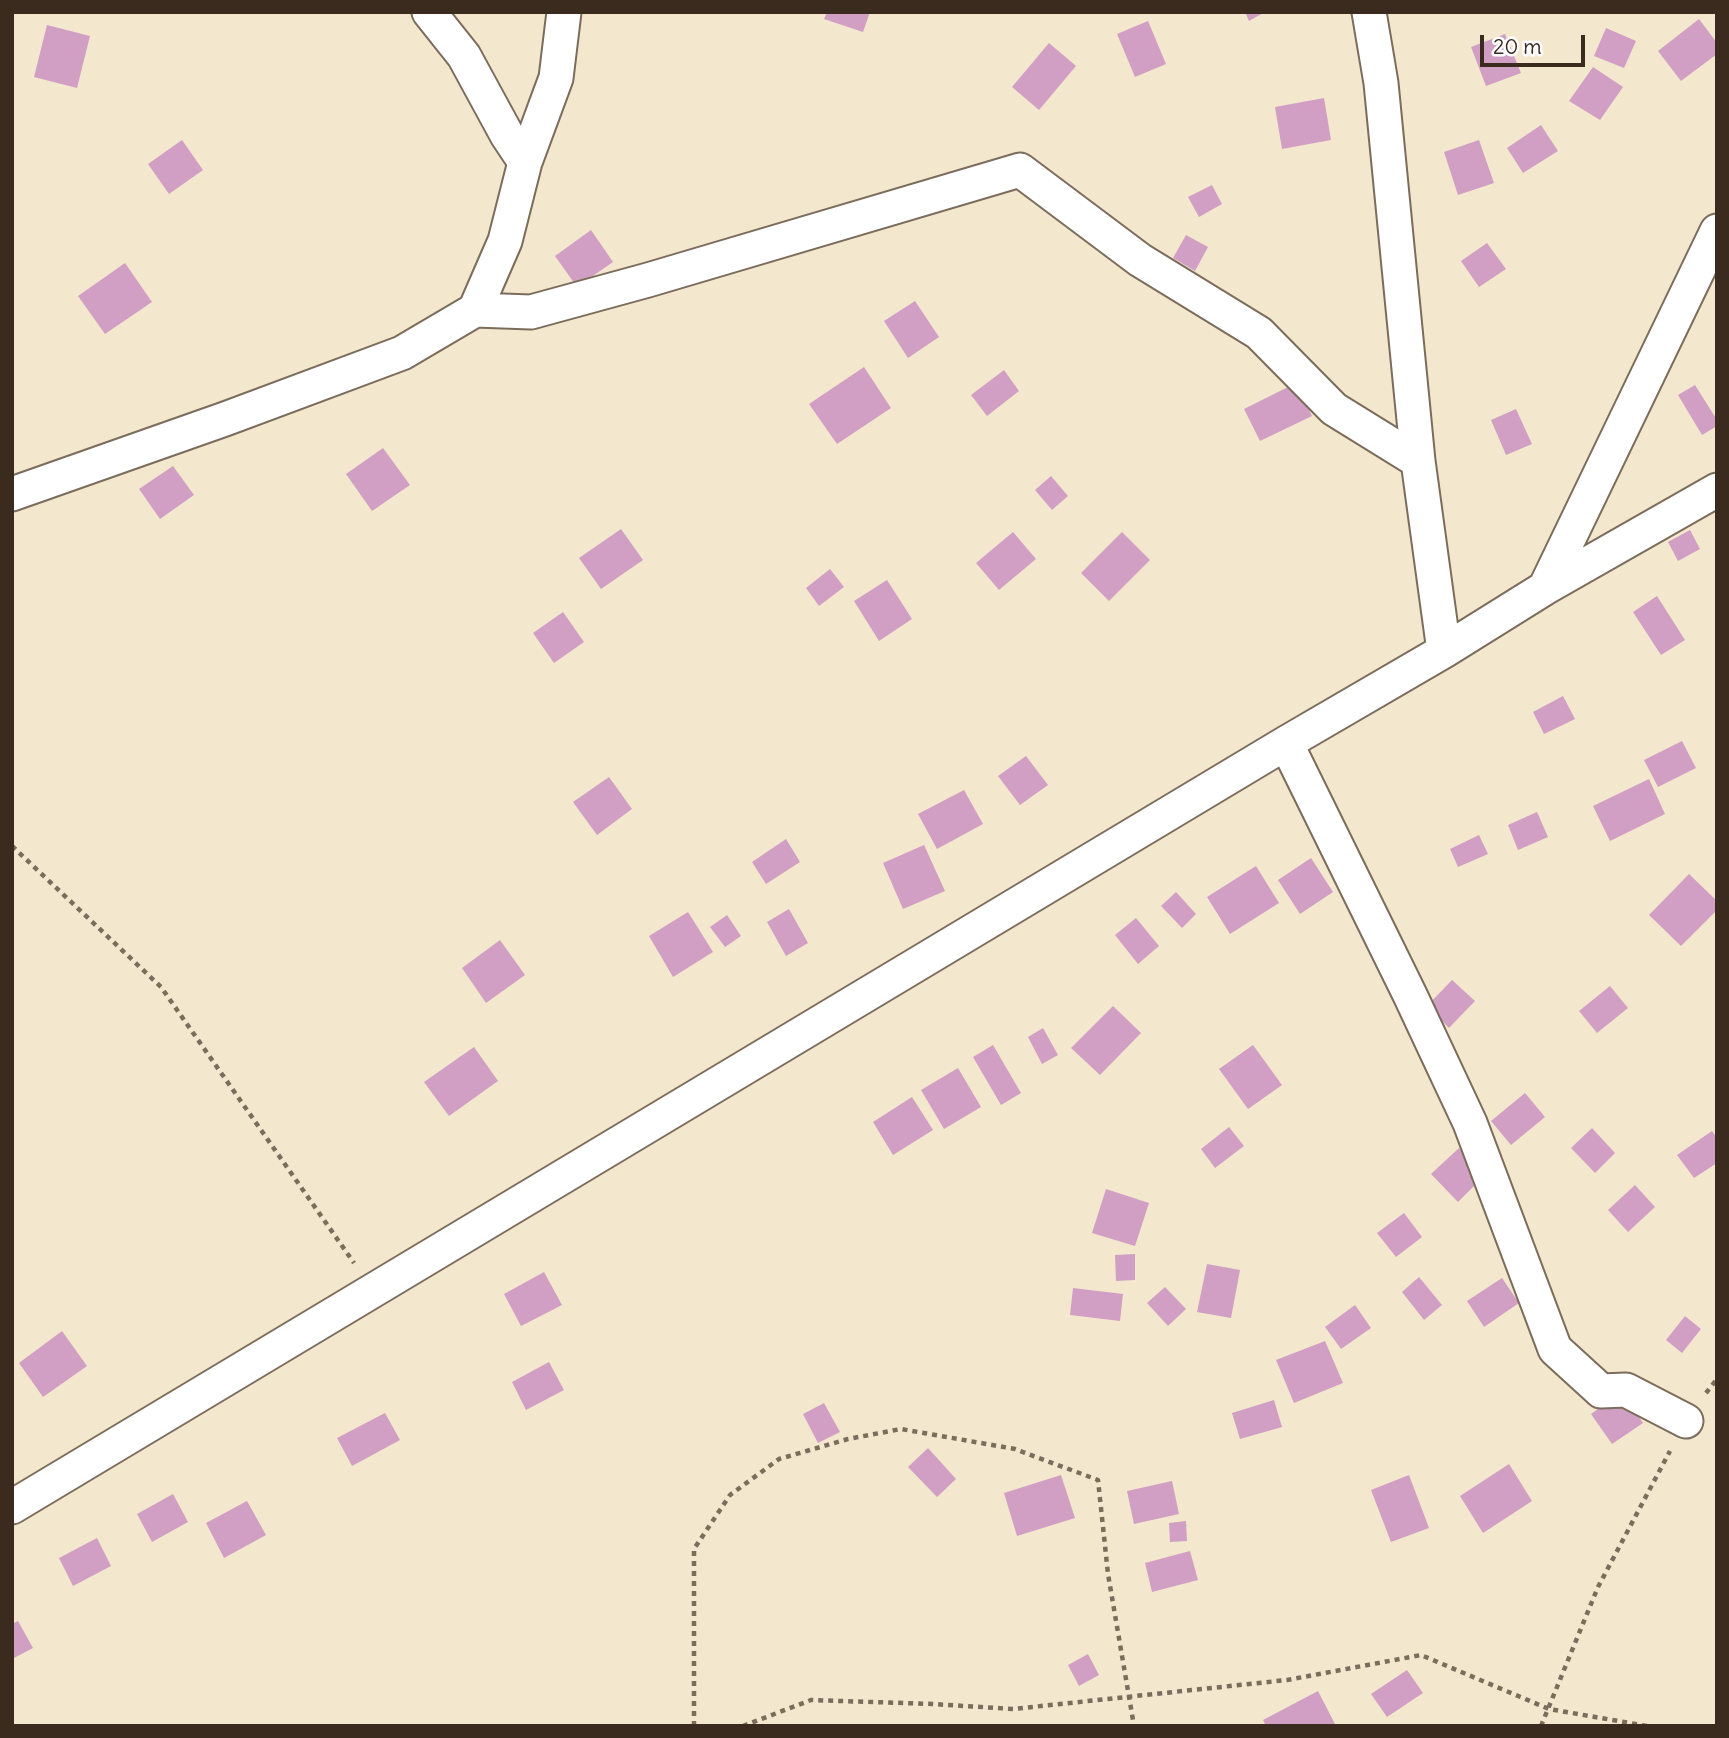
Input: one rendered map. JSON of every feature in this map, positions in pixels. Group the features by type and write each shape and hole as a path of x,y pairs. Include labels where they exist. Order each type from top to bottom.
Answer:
{"street":[{"path":"429,12 464,56 526,162"},
{"path":"475,310 505,241 526,162 556,78 564,12"},
{"path":"1369,12 1381,83 1418,461 1444,651"},
{"path":"12,494 225,419 402,352 475,310 531,312 1020,170 1140,260 1259,333 1334,409 1418,461"},
{"path":"1545,589 1717,231"},
{"path":"12,1507 1286,743 1717,490"},
{"path":"1286,743 1470,1124 1555,1349 1601,1391 1626,1390 1686,1420"}],"path":[{"path":"12,846 161,987 373,1290"},
{"path":"1541,1726 1598,1587 1686,1420 1717,1379"},
{"path":"694,1726 694,1549 730,1494 779,1459 848,1439 901,1429 1015,1449 1098,1480 1108,1574 1134,1726"},
{"path":"743,1726 811,1700 1013,1709 1129,1699 1287,1680 1421,1655 1549,1709 1647,1726"}],"building":[{"path":"827,12 870,12 863,32 824,19"},
{"path":"1245,12 1265,12 1249,21"},
{"path":"1699,19 1717,43 1717,54 1681,81 1658,51"},
{"path":"1148,21 1166,64 1135,77 1117,34"},
{"path":"47,25 90,36 77,88 34,77"},
{"path":"1606,28 1636,41 1624,68 1594,56"},
{"path":"1505,34 1521,73 1486,86 1471,47"},
{"path":"1049,43 1076,66 1039,110 1012,87"},
{"path":"1593,67 1623,87 1600,120 1569,101"},
{"path":"1324,98 1331,140 1282,149 1275,107"},
{"path":"1541,125 1558,151 1523,173 1507,148"},
{"path":"182,140 203,170 169,194 148,164"},
{"path":"1479,140 1494,183 1458,195 1444,152"},
{"path":"1212,185 1222,204 1199,217 1188,197"},
{"path":"591,230 613,262 577,287 555,256"},
{"path":"1186,235 1208,247 1195,271 1173,258"},
{"path":"1487,243 1506,269 1479,287 1461,261"},
{"path":"125,263 152,302 105,334 78,296"},
{"path":"915,301 939,337 908,358 884,321"},
{"path":"864,367 891,408 837,444 809,404"},
{"path":"1004,370 1019,391 987,416 971,395"},
{"path":"1296,383 1312,416 1260,441 1244,409"},
{"path":"1695,385 1717,420 1717,426 1702,435 1678,395"},
{"path":"1516,409 1532,444 1506,455 1491,420"},
{"path":"383,448 410,485 372,511 346,474"},
{"path":"173,466 194,495 160,519 139,489"},
{"path":"1051,476 1068,496 1052,510 1035,490"},
{"path":"621,529 643,560 601,589 579,558"},
{"path":"1690,530 1700,549 1678,561 1668,542"},
{"path":"1013,532 1036,559 999,590 976,563"},
{"path":"1122,532 1150,560 1109,601 1081,573"},
{"path":"830,569 844,587 819,606 806,588"},
{"path":"887,580 912,619 879,641 854,601"},
{"path":"1657,596 1685,640 1661,655 1633,612"},
{"path":"563,612 584,642 554,663 533,633"},
{"path":"1563,696 1575,719 1544,734 1533,712"},
{"path":"1682,741 1696,768 1658,787 1644,760"},
{"path":"1026,756 1048,785 1020,805 998,776"},
{"path":"609,777 632,809 597,835 573,802"},
{"path":"1649,779 1665,814 1610,841 1593,806"},
{"path":"964,790 983,824 937,849 918,814"},
{"path":"1537,812 1548,837 1518,850 1508,825"},
{"path":"1479,835 1488,854 1458,867 1450,849"},
{"path":"786,839 800,862 766,884 752,862"},
{"path":"924,845 945,891 903,909 883,863"},
{"path":"1311,858 1333,892 1300,914 1278,880"},
{"path":"1256,866 1279,903 1230,934 1207,897"},
{"path":"1689,874 1717,901 1717,910 1681,946 1649,915"},
{"path":"1176,892 1196,914 1182,928 1161,906"},
{"path":"789,909 808,943 786,956 767,922"},
{"path":"688,912 713,952 673,977 649,936"},
{"path":"727,915 741,936 725,947 710,927"},
{"path":"1136,918 1159,946 1138,964 1115,935"},
{"path":"500,940 525,975 486,1003 462,968"},
{"path":"1452,980 1475,1001 1449,1028 1427,1006"},
{"path":"1610,986 1628,1008 1597,1033 1579,1011"},
{"path":"1113,1006 1141,1033 1100,1075 1071,1048"},
{"path":"1043,1028 1058,1055 1042,1064 1028,1037"},
{"path":"993,1045 1021,1093 1001,1105 973,1057"},
{"path":"1253,1045 1282,1085 1248,1109 1219,1069"},
{"path":"474,1047 498,1081 449,1116 424,1082"},
{"path":"958,1068 981,1107 944,1129 921,1090"},
{"path":"1525,1093 1545,1117 1511,1145 1491,1121"},
{"path":"912,1097 933,1130 893,1155 873,1122"},
{"path":"1229,1127 1244,1146 1215,1168 1201,1149"},
{"path":"1592,1128 1615,1153 1595,1173 1571,1148"},
{"path":"1712,1131 1717,1138 1717,1163 1694,1178 1677,1155"},
{"path":"1459,1148 1485,1175 1458,1202 1431,1174"},
{"path":"1635,1185 1655,1207 1628,1232 1608,1210"},
{"path":"1106,1189 1149,1203 1135,1246 1092,1233"},
{"path":"1404,1213 1422,1237 1396,1257 1377,1233"},
{"path":"1135,1254 1135,1280 1116,1281 1115,1255"},
{"path":"1207,1264 1240,1270 1231,1318 1197,1312"},
{"path":"544,1272 562,1305 521,1326 504,1294"},
{"path":"1419,1277 1442,1305 1424,1320 1402,1292"},
{"path":"1502,1278 1519,1303 1484,1327 1467,1301"},
{"path":"1165,1287 1186,1309 1168,1326 1147,1303"},
{"path":"1073,1288 1123,1294 1120,1321 1070,1315"},
{"path":"1355,1305 1371,1328 1341,1349 1325,1327"},
{"path":"1685,1316 1701,1329 1682,1353 1666,1340"},
{"path":"62,1331 87,1366 43,1397 19,1363"},
{"path":"1325,1341 1343,1383 1294,1403 1276,1360"},
{"path":"549,1362 564,1390 526,1410 512,1382"},
{"path":"1622,1392 1643,1423 1612,1444 1591,1414"},
{"path":"1274,1400 1282,1427 1240,1439 1232,1413"},
{"path":"824,1403 840,1432 818,1443 803,1414"},
{"path":"385,1413 400,1440 352,1466 337,1438"},
{"path":"928,1448 956,1479 937,1497 908,1467"},
{"path":"1509,1464 1532,1501 1483,1533 1460,1496"},
{"path":"1061,1475 1075,1518 1017,1536 1004,1493"},
{"path":"1409,1475 1429,1528 1391,1542 1371,1490"},
{"path":"1172,1481 1179,1514 1134,1524 1127,1491"},
{"path":"173,1494 188,1522 152,1542 137,1514"},
{"path":"247,1501 266,1535 224,1558 206,1523"},
{"path":"1186,1521 1187,1541 1170,1542 1169,1523"},
{"path":"97,1538 111,1566 73,1586 59,1558"},
{"path":"1190,1551 1198,1580 1152,1592 1145,1563"},
{"path":"18,1621 33,1648 12,1659 12,1624"},
{"path":"1088,1654 1099,1675 1079,1686 1068,1665"},
{"path":"1407,1670 1423,1693 1387,1717 1371,1694"},
{"path":"1318,1691 1336,1726 1266,1726 1263,1720"}]}
